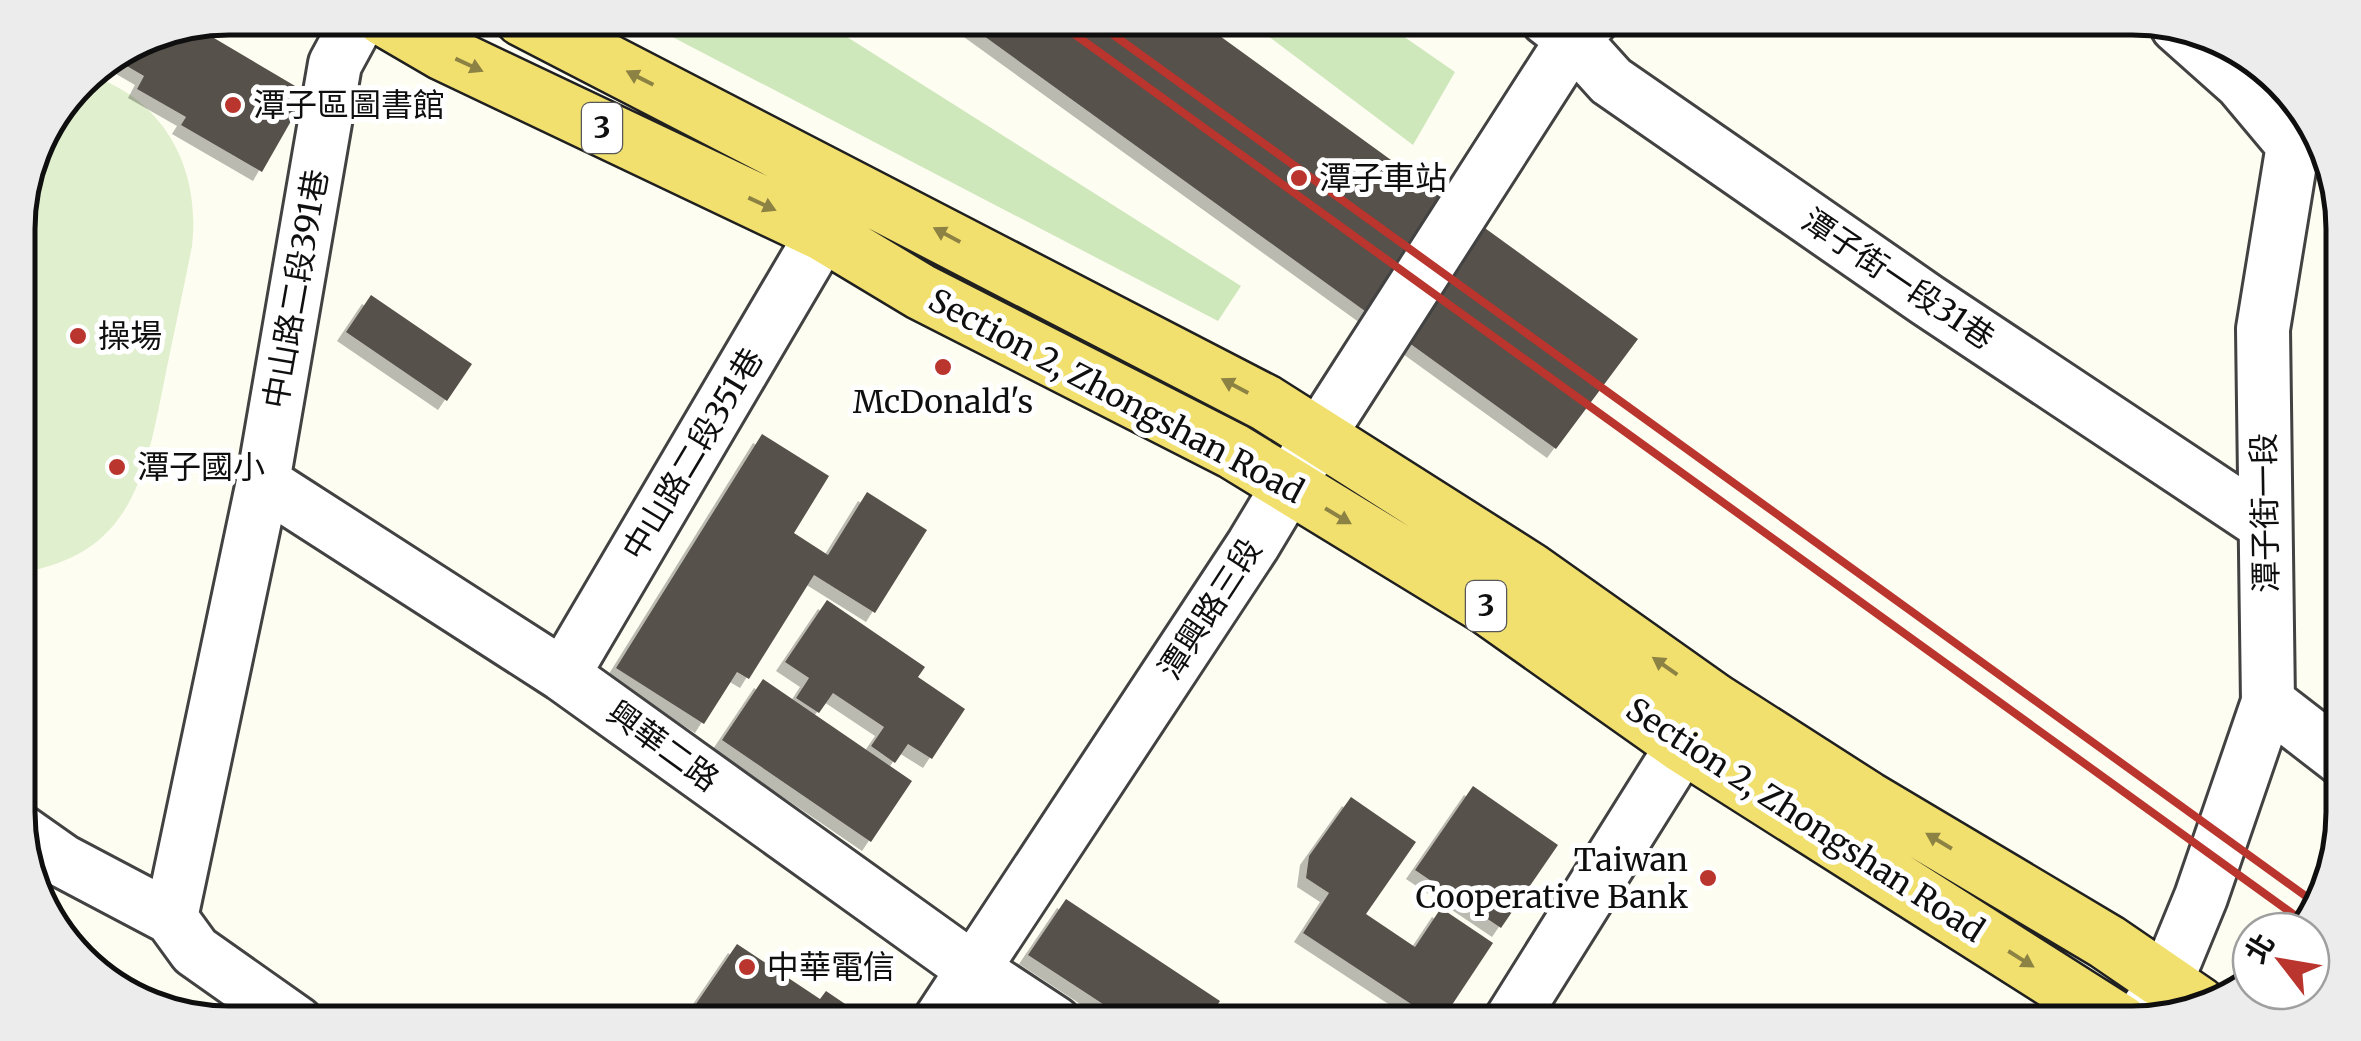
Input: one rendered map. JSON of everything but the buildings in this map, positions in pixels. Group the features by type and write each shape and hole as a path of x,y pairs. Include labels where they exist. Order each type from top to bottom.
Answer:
{"main road":[{"name":"Section 2, Zhongshan Road","path":"413,35 823,233 921,292 1232,451 1488,607 1683,745 2094,1006"},
{"name":"Section 2, Zhongshan Road","path":"555,35 1266,403 1530,570 1714,701 2166,1003"}],"street":[{"name":"中山路二段391巷","path":"171,918 263,482 335,64 351,35"},
{"name":"潭興路三段","path":"949,1006 1288,486 1564,35"},
{"name":"潭子街一段31巷","path":"1577,35 1611,80 1927,300 2264,524"},
{"name":"潭子街一段","path":"2167,1002 2268,702 2263,329 2306,146 2202,49"},
{"name":"中山路二段351巷","path":"563,675 823,233"},
{"name":"興華二路","path":"263,482 563,675 1029,1006"},
{"path":"2268,702 2326,747"},
{"path":"1520,1006 1683,745"},
{"path":"38,843 171,918 195,952 271,1006"}],"green space":[{"path":"669,35 844,35 1241,286 1218,321"},
{"path":"1267,35 1402,35 1455,72 1413,145"},
{"path":"104,81 137,100 172,140 190,190 192,246 157,417 140,479 110,530 87,549 57,564 35,569 35,216 42,179 55,143 75,111"}],"railway":[{"path":"1076,35 2289,911"},
{"path":"1114,35 2307,897"}],"place":[{"name":"潭子區圖書館","path":"233,105"},
{"name":"潭子車站","path":"1299,178"},
{"name":"操場","path":"78,336"},
{"name":"McDonald's","path":"943,367"},
{"name":"潭子國小","path":"117,467"},
{"name":"Taiwan Cooperative Bank","path":"1708,878"},
{"name":"中華電信","path":"747,967"}]}
